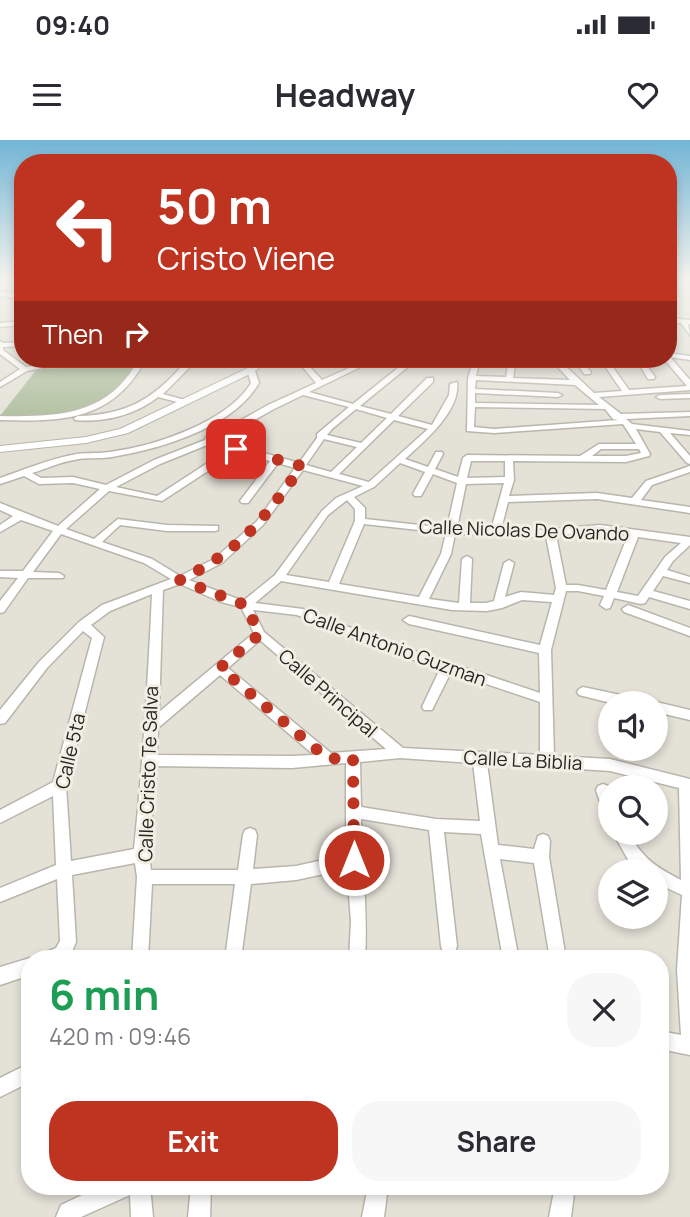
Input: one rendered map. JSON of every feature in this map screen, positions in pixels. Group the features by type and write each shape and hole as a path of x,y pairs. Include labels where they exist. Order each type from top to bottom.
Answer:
{"street":[{"path":"0,347 14,359"},
{"path":"0,385 31,368"},
{"path":"0,418 38,419 89,411 115,397 135,377 139,368"},
{"path":"64,416 114,418 135,409 184,368"},
{"path":"0,449 124,431 253,368"},
{"path":"306,368 321,384"},
{"path":"0,609 59,530 108,487 157,462 212,440 301,392 355,368"},
{"path":"0,719 43,665 83,625 106,608 180,580 218,561 260,523 302,466 320,436 403,368"},
{"path":"474,368 468,428 494,431 623,422 690,414"},
{"path":"509,381 511,368"},
{"path":"424,600 446,554 467,458 509,461 639,457 646,454 623,422 563,368"},
{"path":"584,368 587,372"},
{"path":"610,368 627,392"},
{"path":"645,368 651,377"},
{"path":"674,368 690,386"},
{"path":"0,481 73,457 144,448 192,433 233,409 248,395 255,383 251,370"},
{"path":"677,373 690,372"},
{"path":"0,375 17,376"},
{"path":"472,377 578,383"},
{"path":"334,474 430,380"},
{"path":"555,383 561,407"},
{"path":"0,506 20,516 148,561 180,580 245,605 279,577 325,513 339,500 349,498 371,485 433,428 453,395 454,384"},
{"path":"600,401 627,392 690,386"},
{"path":"472,391 558,395"},
{"path":"301,392 433,428"},
{"path":"155,394 182,402"},
{"path":"472,405 561,407 600,401 690,396"},
{"path":"623,422 690,433"},
{"path":"663,430 690,461"},
{"path":"192,433 236,449 371,485"},
{"path":"320,436 360,446"},
{"path":"24,472 45,482 72,480 159,499 236,449"},
{"path":"418,494 439,454"},
{"path":"245,501 276,459"},
{"path":"400,460 461,481 509,480"},
{"path":"495,533 509,480 509,461"},
{"path":"634,502 649,484 690,469"},
{"path":"505,499 597,496 690,510"},
{"path":"334,584 360,521 360,508 349,498"},
{"path":"0,529 20,516"},
{"name":"Calle Nicolas De Ovando","path":"360,521 495,533 585,528 634,533 687,546"},
{"path":"97,541 118,522 167,528 215,528"},
{"path":"550,531 559,594 545,650 547,757 551,762"},
{"path":"608,601 634,533"},
{"path":"628,610 648,593 662,572 687,546"},
{"path":"464,606 467,559"},
{"path":"498,605 509,564"},
{"path":"662,572 690,580"},
{"path":"0,574 59,576"},
{"path":"279,577 464,606 498,605 516,597 559,594 578,588 628,610 690,632"},
{"name":"Calle Cristo Te Salva","path":"141,950 145,877 141,855 150,760 158,589"},
{"path":"648,593 690,605"},
{"name":"Calle Principal","path":"245,605 260,634 400,753"},
{"name":"Calle Antonio Guzman","path":"245,605 299,612 447,667 544,699"},
{"path":"409,620 545,650"},
{"name":"Calle 5ta","path":"64,950 68,942 59,786 98,637 83,625"},
{"path":"150,727 260,634"},
{"path":"428,707 447,667"},
{"path":"220,668 328,759"},
{"path":"583,692 598,695"},
{"path":"668,710 690,715"},
{"name":"Calle La Biblia","path":"150,760 292,762 400,753 610,765 688,785"},
{"path":"353,757 354,860 359,922 357,950"},
{"path":"479,758 491,851 509,950"},
{"path":"688,785 690,1035"},
{"path":"0,817 59,786"},
{"path":"354,812 436,825 488,828"},
{"path":"436,825 449,946"},
{"path":"234,950 250,835"},
{"path":"491,851 542,849 557,950"},
{"path":"0,895 62,870 141,855"},
{"path":"145,877 245,877 296,873 354,860"},
{"path":"668,880 689,891"},
{"path":"0,976 21,969"},
{"path":"669,1042 690,1046"},
{"path":"0,1088 21,1077"},
{"path":"67,1217 68,1212 106,1195"},
{"path":"141,1195 142,1217"},
{"path":"199,1217 200,1195"},
{"path":"373,1217 377,1195"},
{"path":"560,1217 564,1195"}],"green space":[{"path":"136,368 113,395 88,409 59,415 0,416 37,369"}],"route":[{"path":"236,449 302,466 260,523 218,561 180,580 245,605 260,634 220,668 328,759 353,757 354,860"}]}
